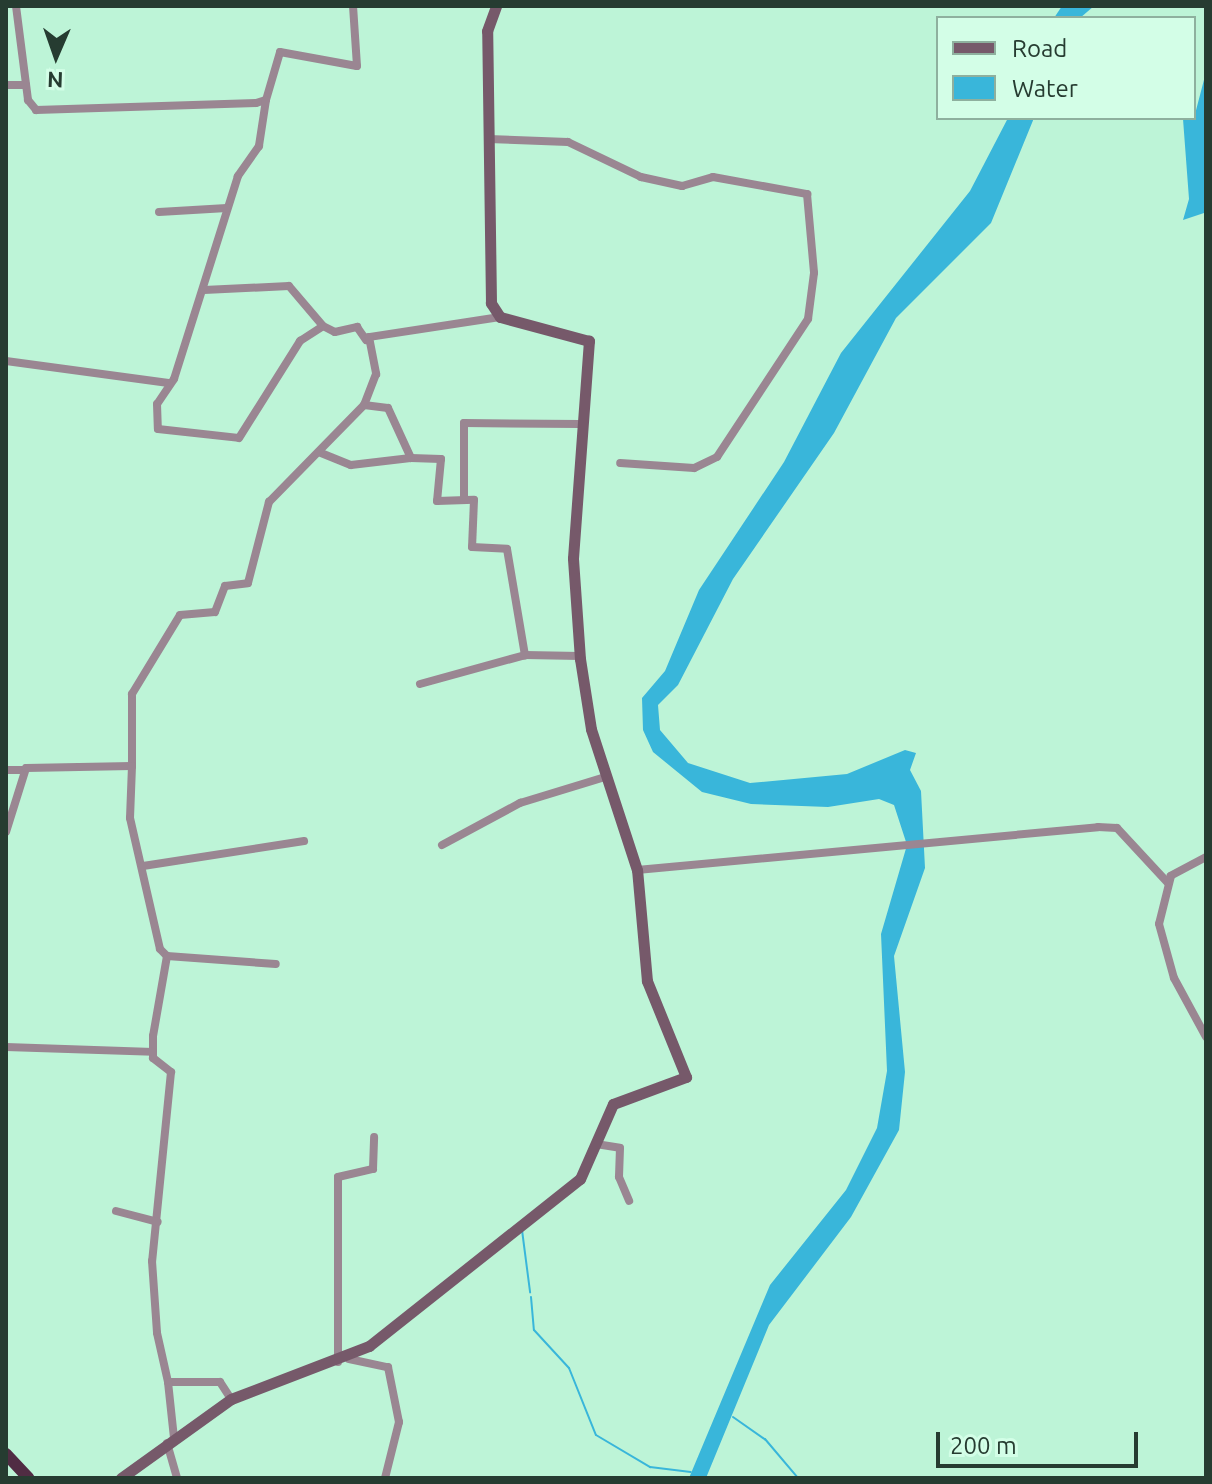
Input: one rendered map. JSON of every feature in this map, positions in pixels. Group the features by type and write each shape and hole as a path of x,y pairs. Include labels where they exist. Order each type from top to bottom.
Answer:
{"highway":[{"path":"6,1454 28,1478"}],"main road":[{"path":"121,1478 231,1399 344,1361 580,1179 613,1104 686,1077 647,981 637,870 605,777 580,656 573,558 587,337 500,317 490,288 487,31 496,6"}],"street":[{"path":"16,6 26,85 36,110 266,100"},
{"path":"323,326 277,368 239,438 158,429 157,404 169,383 204,290 238,176 259,146 266,100 280,52 357,66 353,6"},
{"path":"6,85 26,85"},
{"path":"488,139 568,142 641,177 682,186 713,177 807,194 814,273 808,319 717,457 694,468 620,463"},
{"path":"159,212 227,208"},
{"path":"153,1052 167,956 153,932 143,866 130,818 132,694 182,611 215,612 225,586 248,583 269,502 321,453 364,405 376,374 366,340 357,327 335,332 323,326 289,286 204,290"},
{"path":"366,340 385,330 500,317"},
{"path":"6,361 169,383"},
{"path":"364,405 388,408 411,458"},
{"path":"525,655 507,549 472,547 464,423 580,424"},
{"path":"321,453 351,465 411,458 441,459 437,501 469,500"},
{"path":"420,684 525,655 580,656"},
{"path":"6,770 132,766"},
{"path":"6,832 22,770"},
{"path":"442,845 520,803 605,777"},
{"path":"637,870 855,855 1117,828 1167,882"},
{"path":"143,866 304,841"},
{"path":"1206,857 1167,882 1159,924 1174,978 1206,1037"},
{"path":"167,956 276,964"},
{"path":"6,1047 153,1052 171,1072 151,1296 168,1382 170,1441 177,1478"},
{"path":"374,1137 373,1169 338,1177 344,1361 388,1367 399,1422 385,1478"},
{"path":"596,1144 620,1148 619,1177 629,1201"},
{"path":"116,1211 158,1222"},
{"path":"168,1382 220,1382 231,1399"}],"water":[{"path":"1062,6 1094,6 1082,16 1055,16"},
{"path":"1206,72 1204,213 1183,220 1189,199 1183,120 1196,120"},
{"path":"1007,120 1033,120 991,223 896,318 834,433 733,579 678,685 658,705 660,730 688,763 750,783 847,774 905,750 916,753 910,770 921,791 925,868 894,956 905,1072 899,1130 851,1217 769,1325 706,1478 689,1478 770,1285 846,1190 877,1128 887,1071 881,934 907,845 894,805 879,799 828,807 751,804 702,792 653,752 643,730 642,698 665,671 699,590 784,462 841,353 970,191"}],"waterway":[{"path":"522,1230 530,1292"},
{"path":"531,1297 534,1330 569,1368 596,1435 650,1467 691,1472"},
{"path":"733,1417 765,1439 798,1478"}]}
